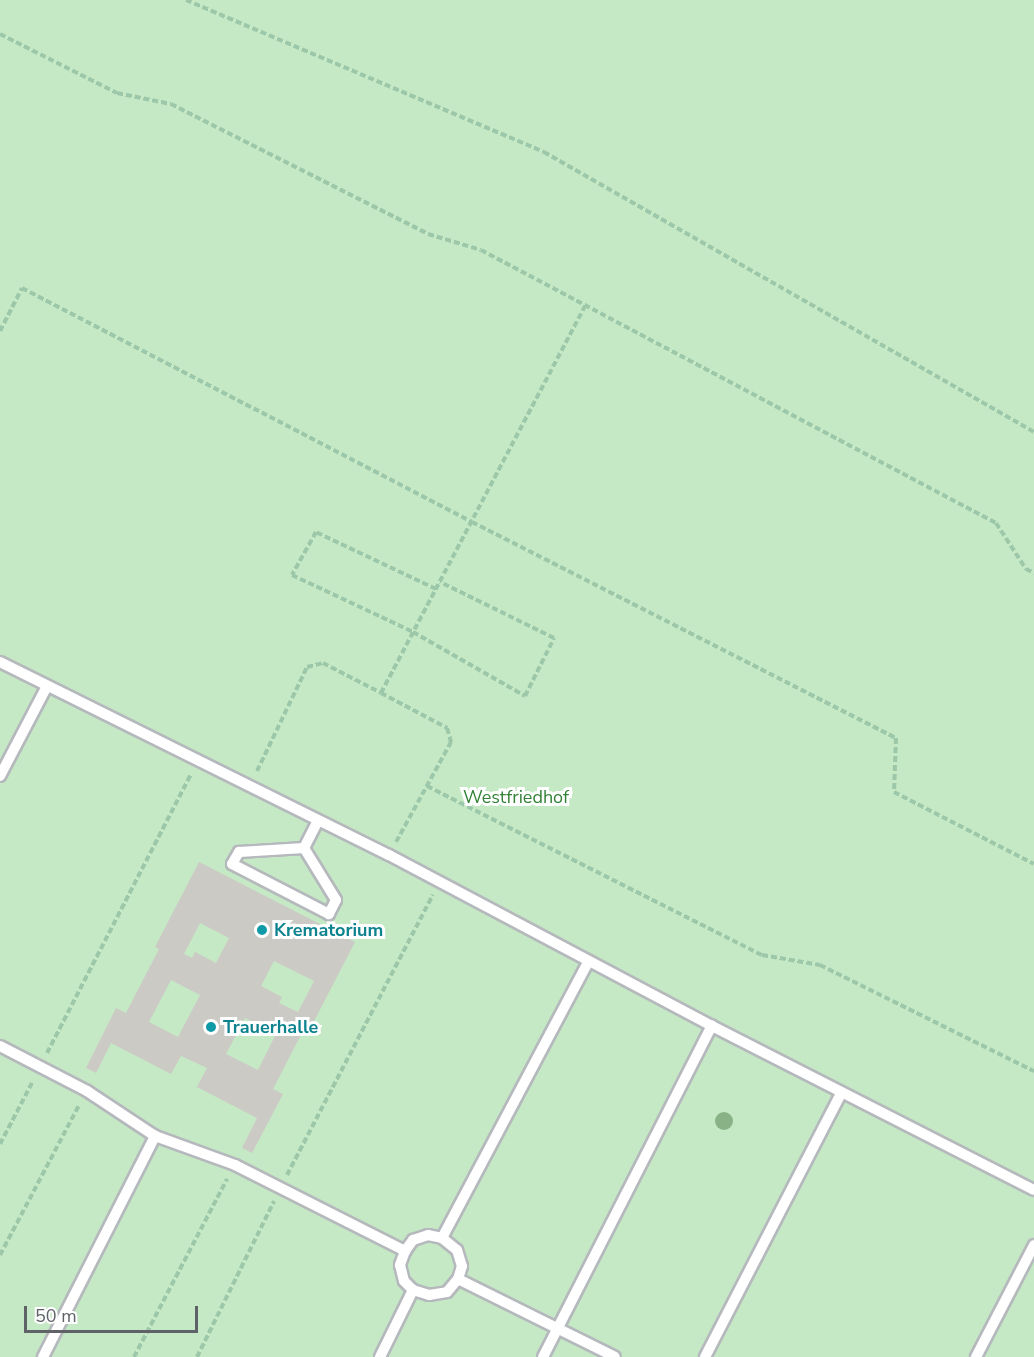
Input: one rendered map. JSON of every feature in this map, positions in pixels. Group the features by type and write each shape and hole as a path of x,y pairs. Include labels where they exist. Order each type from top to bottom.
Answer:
{"lane":[{"path":"0,662 389,855 588,962 1034,1190"},
{"path":"0,776 47,686"},
{"path":"304,848 318,820"},
{"path":"304,848 336,900 329,914 232,864 239,852 304,848"},
{"path":"442,1238 588,962"},
{"path":"543,1357 712,1026"},
{"path":"0,1046 87,1090 155,1136 235,1165 405,1251"},
{"path":"705,1357 841,1093"},
{"path":"42,1357 155,1136"},
{"path":"428,1235 442,1238 457,1250 462,1266 458,1279 447,1292 429,1295 413,1290 404,1281 400,1265 405,1251 413,1240 428,1235"},
{"path":"976,1357 1034,1245"},
{"path":"458,1279 615,1357"},
{"path":"380,1357 413,1290"}],"path":[{"path":"186,0 544,152 1034,432"},
{"path":"0,34 117,93 171,104 428,234 481,250 996,523 1026,569 1034,573"},
{"path":"0,332 22,288 472,522 896,738 894,792 1034,864"},
{"path":"381,693 586,305"},
{"path":"436,589 316,532 292,575 414,632 525,696 554,638 440,582"},
{"path":"249,785 307,667 323,663 447,728 451,742 389,855"},
{"path":"0,1144 198,760"},
{"path":"427,786 762,955 820,965 1034,1071"},
{"path":"197,1357 281,1187 439,883"},
{"path":"0,1255 87,1090"},
{"path":"134,1357 235,1165"}],"green space":[{"name":"Westfriedhof","path":"0,0 1034,0 1034,1357 0,1357"}],"building":[{"path":"199,862 355,942 311,1027 306,1025 273,1089 283,1094 252,1153 242,1148 257,1118 197,1087 207,1068 181,1056 171,1074 111,1043 96,1073 86,1068 116,1008 126,1013 159,949 155,947","holes":["200,923 229,938 216,963 195,952 192,958 184,954","274,961 314,981 298,1012 279,1003 282,997 261,986","171,980 200,995 178,1037 149,1022","245,1018 276,1034 258,1070 226,1054"]}],"place":[{"name":"Krematorium","path":"262,930"},
{"name":"Trauerhalle","path":"211,1027"}]}
